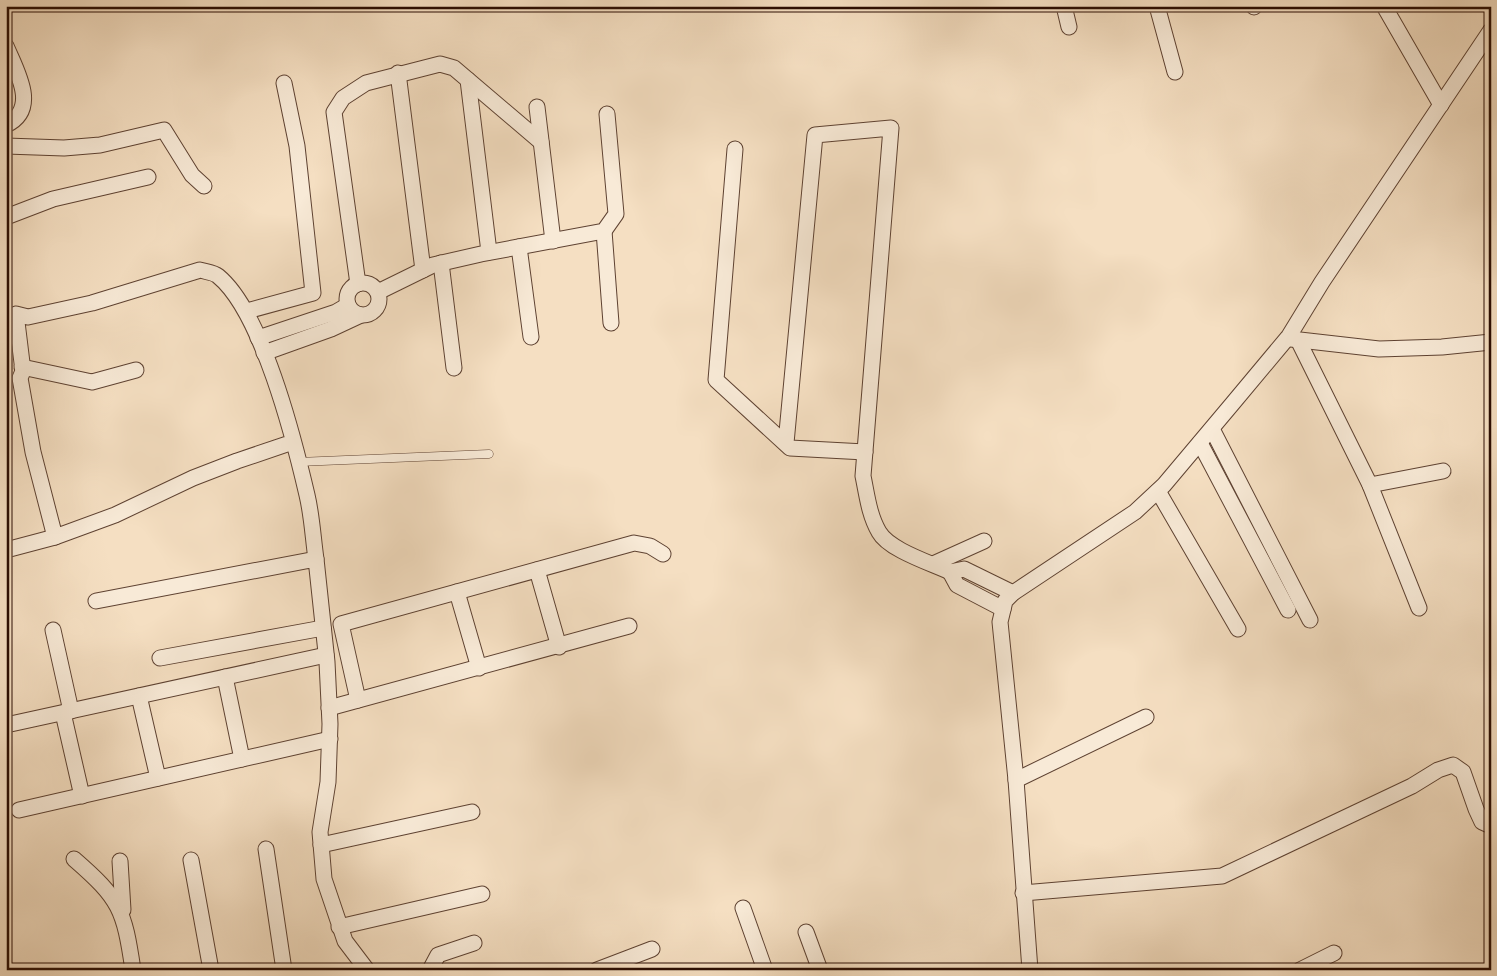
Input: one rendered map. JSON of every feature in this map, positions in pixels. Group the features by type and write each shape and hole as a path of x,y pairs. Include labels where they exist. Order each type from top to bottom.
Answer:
{"street":[{"path":"1064,6 1069,27"},
{"path":"1158,6 1175,72"},
{"path":"1384,6 1441,105"},
{"path":"1030,970 1016,780 1000,622 1006,601 1013,593 1119,525 1158,491 1292,340 1322,282 1491,30"},
{"path":"6,46 22,84 24,99 20,114 6,125"},
{"path":"358,284 334,112 343,98 354,89 366,82 440,64 454,68 541,142"},
{"path":"398,73 423,270"},
{"path":"468,80 489,252"},
{"path":"247,311 312,293 296,146 284,83"},
{"path":"537,107 552,241"},
{"path":"607,114 616,214 604,231 611,323"},
{"path":"786,443 815,135 891,128 863,476 870,513 879,534 890,544 950,572 957,585 1003,609"},
{"path":"6,146 51,149 82,146 164,130 192,175 204,186"},
{"path":"735,149 716,380 790,448 865,452"},
{"path":"6,217 53,199 148,178"},
{"path":"378,292 441,263 489,252 604,231"},
{"path":"519,247 531,338"},
{"path":"441,263 454,368"},
{"path":"55,536 33,452 20,378 22,367 11,311 28,316 92,303 200,270 216,274 247,311 264,353 307,497 316,559 330,708 328,782 320,832 324,879 345,941 367,970"},
{"path":"264,353 331,329 361,315 372,314 380,300 378,292 368,283 358,284 348,295 348,305 351,310 361,315"},
{"path":"258,338 336,312 348,305"},
{"path":"1292,340 1379,349 1442,347 1491,342"},
{"path":"1292,340 1370,484 1420,608"},
{"path":"22,367 92,382 136,370"},
{"path":"1212,429 1310,620"},
{"path":"6,550 55,536 115,515 193,478 292,442"},
{"path":"1200,442 1288,610"},
{"path":"1370,484 1443,471"},
{"path":"1158,491 1238,628"},
{"path":"933,564 984,541"},
{"path":"358,700 341,624 634,543 650,546 663,554"},
{"path":"96,601 316,559"},
{"path":"950,572 964,569 1013,593"},
{"path":"537,570 559,647"},
{"path":"457,592 479,668"},
{"path":"330,708 559,647 629,626"},
{"path":"160,658 323,628"},
{"path":"53,630 82,796"},
{"path":"6,725 326,655"},
{"path":"225,677 242,759"},
{"path":"139,696 158,778"},
{"path":"1016,780 1146,717"},
{"path":"19,810 330,739"},
{"path":"1023,893 1222,876 1412,786 1438,770 1453,765 1463,772 1482,822 1491,826"},
{"path":"321,845 472,812"},
{"path":"266,849 284,970"},
{"path":"74,859 113,897 124,922"},
{"path":"191,860 211,970"},
{"path":"120,861 124,922 133,970"},
{"path":"339,927 482,894"},
{"path":"743,908 765,970"},
{"path":"806,932 820,970"},
{"path":"430,970 438,955 474,943"},
{"path":"598,970 652,949"},
{"path":"1300,970 1334,953"}],"lane":[{"path":"298,462 488,454"}]}
